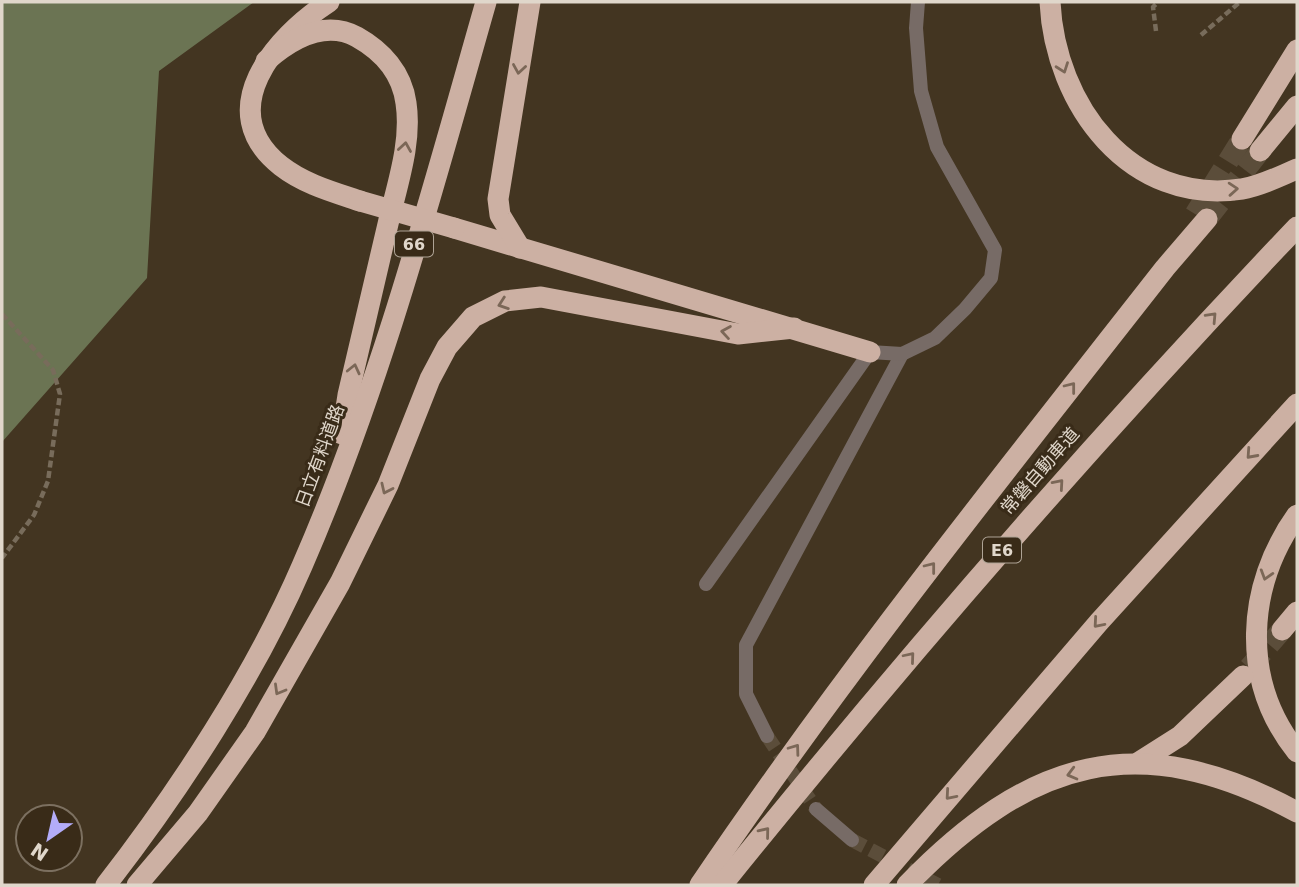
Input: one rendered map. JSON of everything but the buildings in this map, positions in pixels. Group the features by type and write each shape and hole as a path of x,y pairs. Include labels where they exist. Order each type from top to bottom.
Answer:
{"highway":[{"path":"330,2 296,27 266,61 256,80 251,117 256,136 266,152 301,179 360,201 870,352"},
{"name":"日立有料道路","path":"106,885 186,772 253,660 302,567 335,485 389,330 486,2"},
{"path":"520,248 500,215 498,199 530,2"},
{"path":"1050,2 1060,62 1085,116 1122,157 1143,173 1191,189 1220,190 1244,189 1297,169"},
{"path":"266,61 293,40 312,33 351,34 372,45 389,62 401,82 406,101 405,147 348,395 335,485"},
{"path":"1242,139 1297,50"},
{"path":"1260,151 1297,106"},
{"path":"699,885 760,796 901,605 1165,268 1201,217"},
{"name":"常磐自動車道","path":"722,885 940,622 1089,450 1297,227"},
{"path":"136,885 198,813 255,732 340,583 388,485 430,379 447,347 473,317 505,301 541,297 738,334 794,328"},
{"path":"874,885 1099,622 1297,404"},
{"path":"1297,515 1267,567 1255,641 1266,693 1277,720 1297,752"},
{"path":"1282,630 1297,612"},
{"path":"1139,762 1180,736 1243,676"},
{"path":"1266,693 1297,731"},
{"path":"907,885 972,825 1012,798 1042,783 1077,772 1139,762 1204,771 1258,790 1297,812"}],"street":[{"path":"706,584 870,352 902,354 935,338 965,309 990,278 995,250 937,147 921,91 916,28 918,2"},
{"path":"767,736 746,694 746,645 902,354"},
{"path":"816,809 852,840"}],"path":[{"path":"1156,31 1153,7 1158,2"},
{"path":"1201,35 1240,2"},
{"path":"2,314 53,370 60,394 48,481 34,515 2,558"}],"green space":[{"path":"2,2 254,2 159,71 147,278 2,442"}],"tunnel":[{"path":"1195,214 1242,139"},
{"path":"1207,219 1260,151"},
{"path":"1249,668 1282,630"},
{"path":"767,736 816,809"},
{"path":"852,840 938,885"}]}
